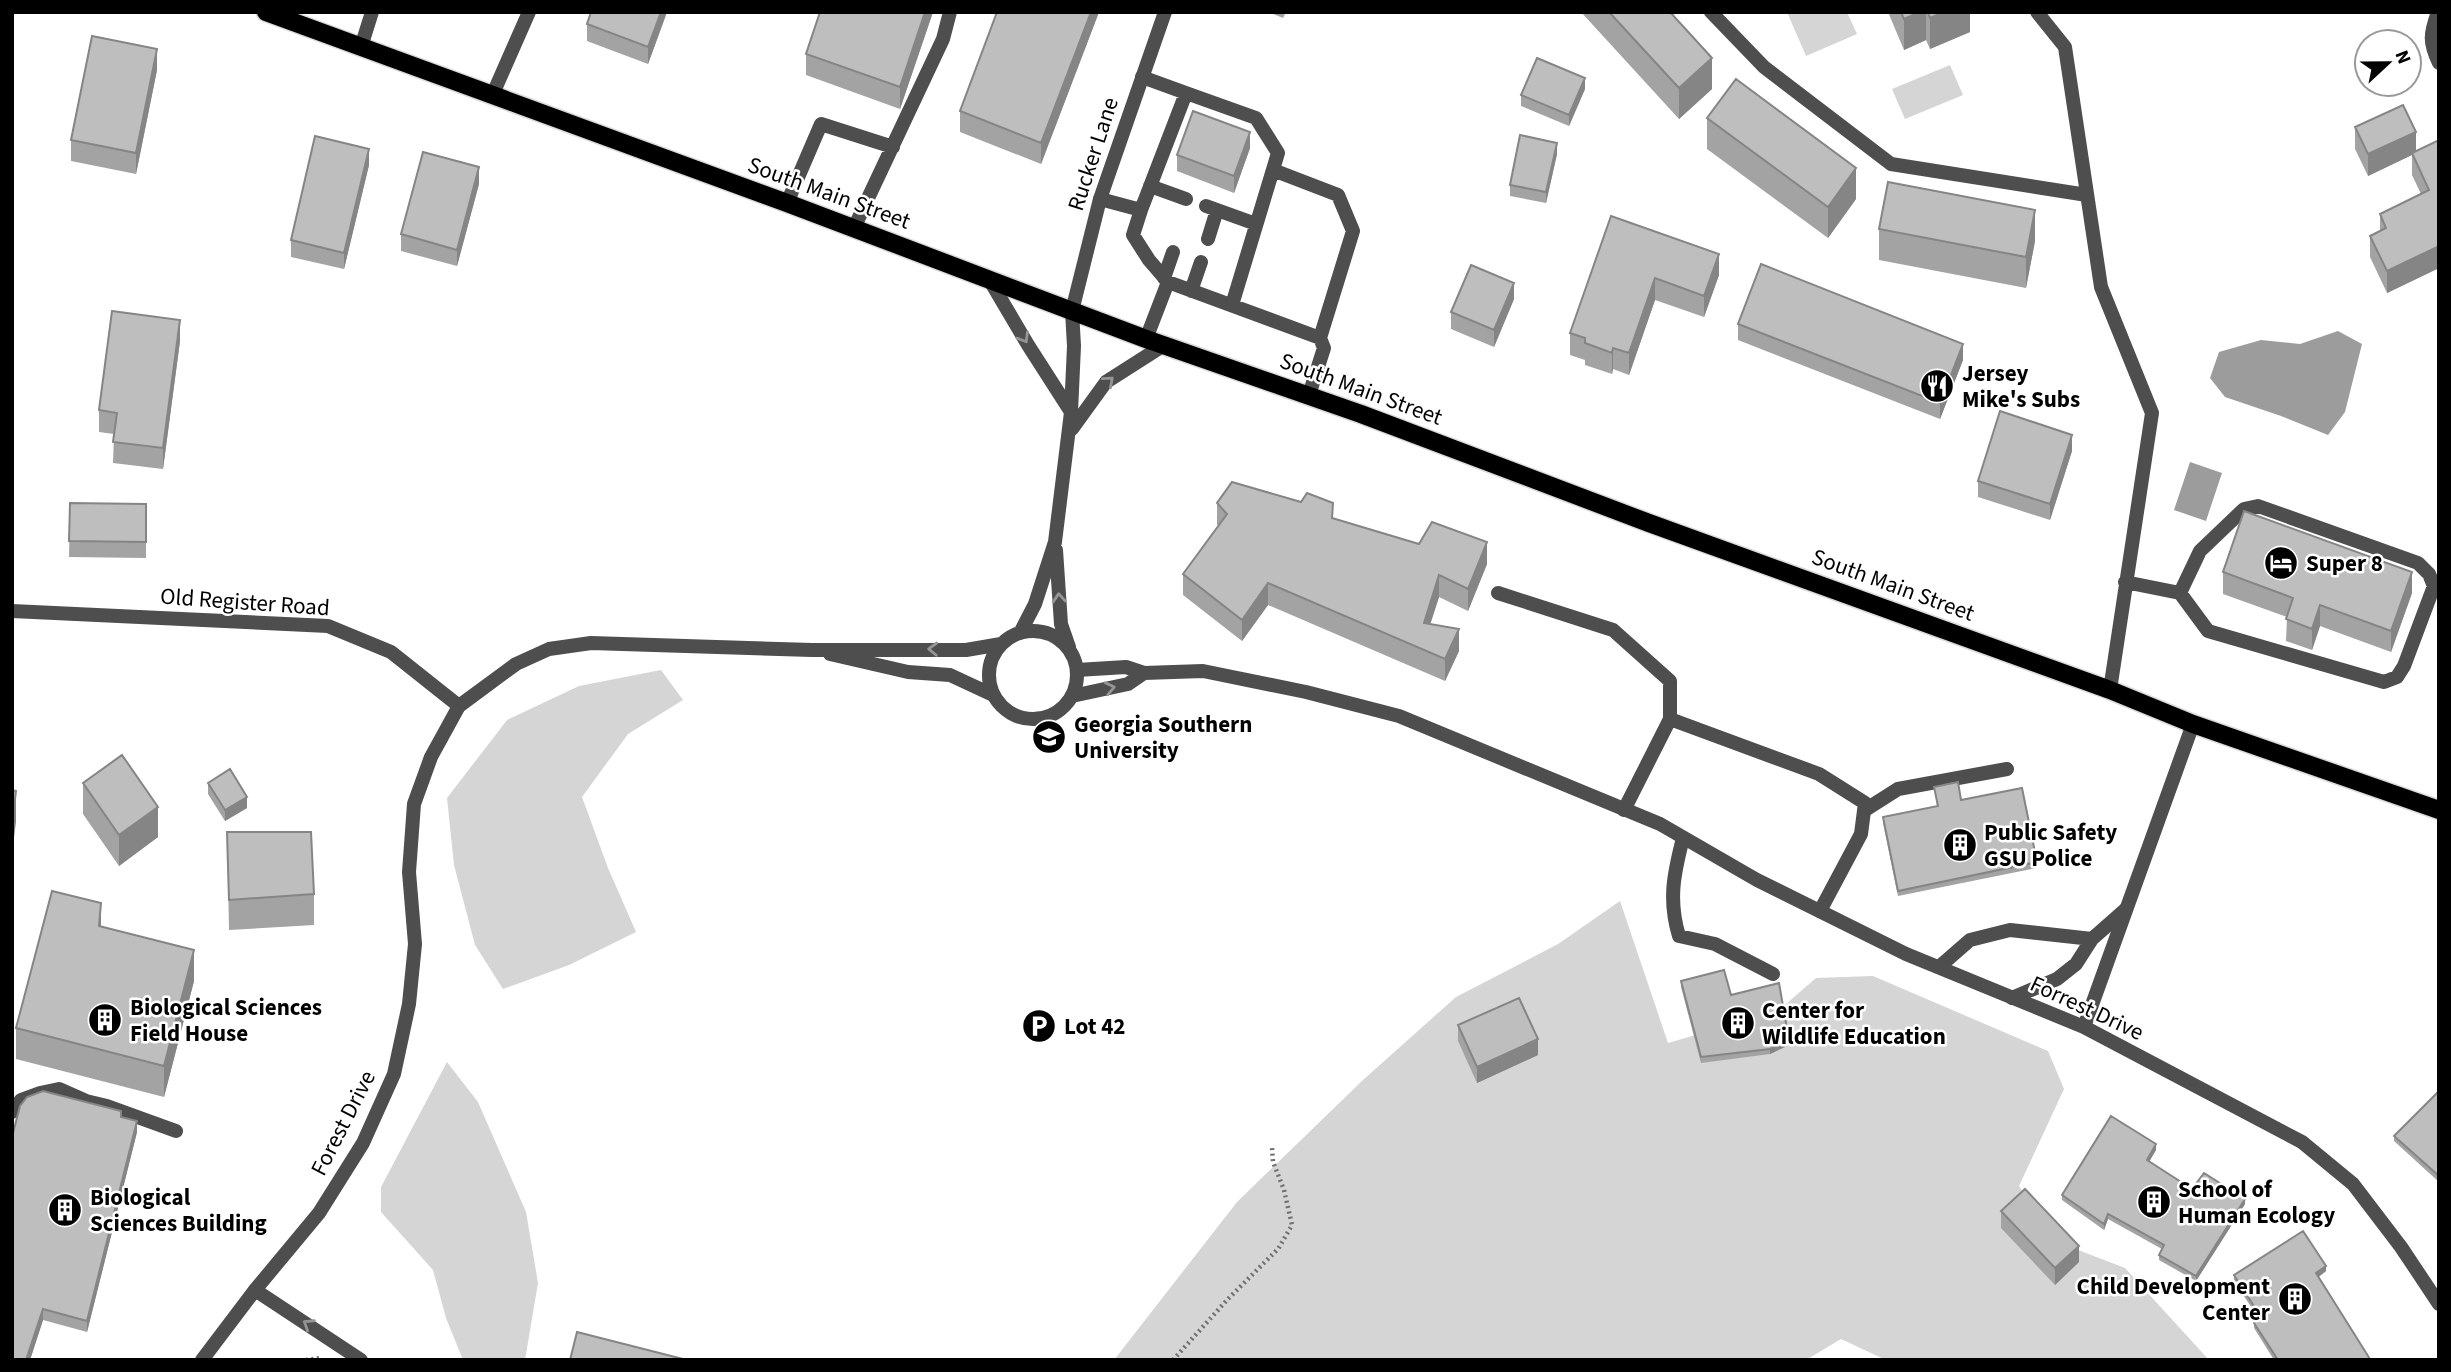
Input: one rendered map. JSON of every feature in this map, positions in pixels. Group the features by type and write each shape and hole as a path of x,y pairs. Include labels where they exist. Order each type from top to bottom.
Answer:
{"main road":[{"name":"South Main Street","path":"266,12 787,203 1072,312 1309,395 1649,523 2110,690 2190,732 2439,810"}],"street":[{"path":"361,47 372,12"},
{"path":"492,96 529,12"},
{"path":"854,228 943,39 950,12"},
{"name":"Rucker Lane","path":"1072,312 1100,199 1165,12"},
{"path":"1711,12 1764,66 1891,164 2087,195"},
{"path":"2037,12 2065,47 2101,287 2152,414 2110,690"},
{"path":"2438,12 2433,26 2431,47 2439,63"},
{"path":"1142,76 1256,118 1278,153 1231,305"},
{"path":"1186,93 1133,235 1166,280 1320,338"},
{"path":"787,203 821,124 893,147"},
{"path":"1273,170 1338,195 1353,231 1320,338 1324,348 1309,395"},
{"path":"1150,186 1186,199"},
{"path":"1100,199 1141,210"},
{"path":"1208,239 1211,208 1256,225"},
{"path":"1146,339 1173,252"},
{"path":"1191,291 1200,262"},
{"path":"989,279 1072,412"},
{"path":"1020,633 1035,604 1055,542 1072,412 1072,312"},
{"path":"1069,433 1105,382 1164,345"},
{"path":"2125,582 2180,593 2208,631 2384,682 2397,677 2404,666 2434,586 2429,574 2418,563 2258,506 2244,509 2200,551 2180,593"},
{"path":"812,650 908,672 950,676 993,695 1009,713 1032,720 1056,714 1072,696 1077,685 1077,670 1061,624 1055,542"},
{"path":"1498,593 1613,630 1670,681 1670,719 1624,810"},
{"name":"Old Register Road","path":"12,611 328,626 391,652 459,706"},
{"path":"459,706 516,664 549,649 591,643 812,650 965,650 1001,644 1020,633 1034,631 1049,634 1062,641 1071,652"},
{"path":"993,695 989,667 1001,644"},
{"path":"1077,670 1126,667 1144,673"},
{"name":"Forrest Drive","path":"1144,673 1203,671 1306,692 1399,716 1660,824 1757,880 1821,911 1938,967 2084,1027 2302,1142 2353,1184 2401,1247 2439,1304"},
{"path":"1072,696 1128,684 1144,673"},
{"name":"Forest Drive","path":"202,1360 255,1290 319,1213 363,1143 394,1074 409,1004 415,944 409,872 414,804 431,757 459,706"},
{"path":"1670,719 1819,774 1866,803 1861,834 1821,911"},
{"path":"2084,1027 2190,732"},
{"path":"1865,810 1898,789 2007,769"},
{"path":"1683,838 1674,872 1672,915 1679,936 1715,944 1773,974"},
{"path":"2012,998 2057,979 2076,964 2092,939 2126,909"},
{"path":"1938,967 1970,940 2010,930 2092,939"},
{"path":"12,1112 21,1100 59,1089 86,1101 176,1131"},
{"path":"255,1290 361,1360"}],"path":[{"path":"1173,1360 1278,1249 1293,1225 1273,1161 1272,1148"},
{"path":"306,1360 321,1358"}],"shaded area":[{"path":"1787,12 1847,12 1857,34 1806,56"},
{"path":"1950,65 1963,95 1905,119 1892,89"},
{"path":"2338,331 2362,344 2345,412 2328,435 2225,397 2210,378 2219,352 2261,340 2300,344"},
{"path":"2190,462 2222,473 2206,521 2174,510"},
{"path":"661,670 683,700 628,734 582,797 608,868 636,932 569,965 503,989 475,945 454,865 447,798 507,720 579,686"},
{"path":"1620,901 1668,1043 1778,1011 1816,978 1873,976 2048,1051 2064,1089 2019,1186 2055,1241 2125,1268 2209,1360 1886,1360 1841,1339 1806,1360 1114,1360 1237,1202 1363,1080 1456,997 1558,944"},
{"path":"447,1062 478,1102 526,1212 538,1283 525,1360 463,1360 446,1318 433,1270 381,1212 381,1187"}],"building":[{"path":"591,12 661,12 648,47 587,24"},
{"path":"820,12 925,12 900,87 806,54"},
{"path":"997,12 1091,12 1041,143 960,111"},
{"path":"1609,12 1670,12 1712,58 1679,88"},
{"path":"1901,12 1920,12 1904,19"},
{"path":"1928,12 1944,12 1930,18"},
{"path":"92,36 157,49 136,153 71,140"},
{"path":"1537,58 1585,78 1569,115 1521,95"},
{"path":"1736,79 1856,168 1828,207 1707,118"},
{"path":"2403,105 2416,132 2368,154 2355,127"},
{"path":"1193,111 1250,132 1234,176 1177,155"},
{"path":"1520,135 1557,143 1546,192 1510,185"},
{"path":"315,136 369,149 344,253 291,240"},
{"path":"2439,140 2439,251 2437,247 2387,271 2370,236 2386,228 2380,214 2429,190 2412,153"},
{"path":"423,152 479,167 457,250 401,234"},
{"path":"1888,182 2035,210 2026,257 1879,229"},
{"path":"1611,216 1719,254 1704,296 1655,278 1629,353 1613,348 1612,353 1585,343 1585,338 1570,333"},
{"path":"1761,264 1963,344 1940,403 1738,324"},
{"path":"1471,265 1514,283 1494,330 1451,312"},
{"path":"112,311 180,320 163,448 113,442 117,413 99,410"},
{"path":"2000,411 2072,435 2050,504 1978,481"},
{"path":"1232,482 1301,502 1307,493 1333,503 1332,518 1419,544 1432,522 1487,542 1468,589 1439,575 1424,623 1459,629 1445,659 1268,583 1242,620 1183,574 1227,514 1217,503"},
{"path":"70,503 146,504 146,542 69,541"},
{"name":"Super 8","path":"2244,511 2412,572 2391,631 2320,605 2312,629 2286,619 2293,598 2223,572"},
{"path":"122,755 158,807 119,835 83,783"},
{"path":"230,769 247,797 225,810 208,783"},
{"name":"Public Safety GSU Police","path":"1958,782 1961,800 2022,788 2037,862 1898,891 1883,817 1938,806 1934,787"},
{"path":"12,790 16,791 12,822"},
{"path":"227,832 311,832 314,894 229,900"},
{"name":"Biological Sciences Field House","path":"52,891 101,903 99,926 194,950 164,1066 16,1028"},
{"name":"Center for Wildlife Education","path":"1724,970 1731,995 1779,983 1789,1040 1770,1049 1701,1057 1681,981"},
{"path":"1519,998 1538,1039 1477,1067 1458,1025"},
{"name":"Biological Sciences Building","path":"43,1091 121,1111 121,1117 137,1121 87,1321 43,1309 26,1360 12,1360 12,1137 20,1106 27,1097"},
{"path":"2439,1091 2439,1176 2394,1136"},
{"name":"School of Human Ecology","path":"2111,1116 2156,1144 2147,1160 2192,1189 2204,1173 2245,1199 2196,1276 2159,1255 2164,1245 2108,1214 2104,1224 2062,1195"},
{"path":"2025,1189 2079,1246 2055,1268 2001,1211"},
{"name":"Child Development Center","path":"2303,1231 2326,1266 2316,1273 2369,1360 2278,1360 2254,1323 2261,1317 2234,1275"},
{"path":"577,1332 687,1360 570,1360"}],"place":[{"name":"Jersey Mike's Subs","path":"1937,386"},
{"name":"Super 8","path":"2281,563"},
{"name":"Georgia Southern University","path":"1049,737"},
{"name":"Public Safety GSU Police","path":"1960,845"},
{"name":"Biological Sciences Field House","path":"105,1020"},
{"name":"Center for Wildlife Education","path":"1738,1023"},
{"name":"Lot 42","path":"1039,1026"},
{"name":"School of Human Ecology","path":"2154,1202"},
{"name":"Biological Sciences Building","path":"65,1210"},
{"name":"Child Development Center","path":"2295,1299"}]}
